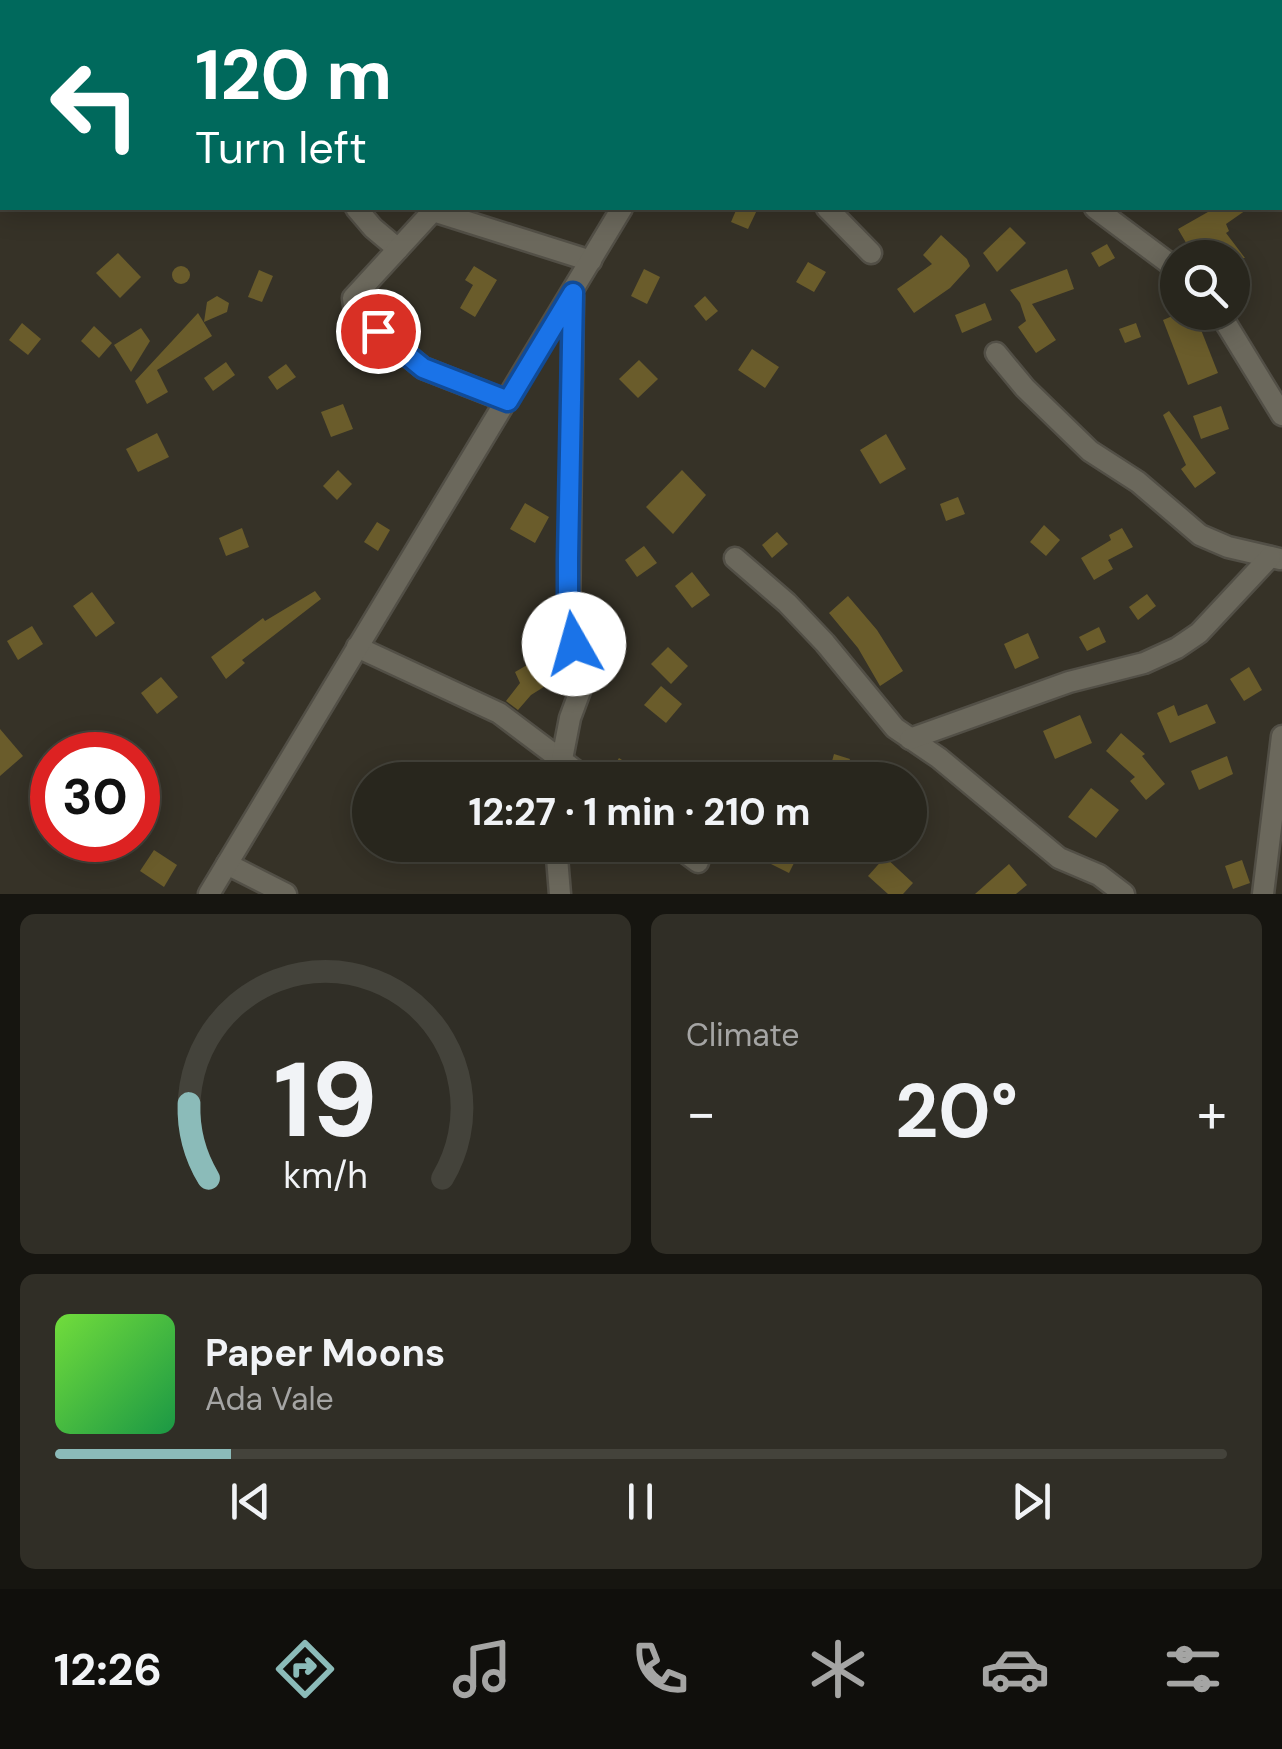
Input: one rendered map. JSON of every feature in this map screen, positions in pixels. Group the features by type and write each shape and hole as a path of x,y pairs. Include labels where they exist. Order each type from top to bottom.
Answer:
{"street":[{"path":"358,210 398,249"},
{"path":"209,894 621,210"},
{"path":"829,210 871,253"},
{"path":"1097,210 1160,257"},
{"path":"508,401 423,368 355,313 354,298 433,211 592,261"},
{"path":"562,762 580,691 581,667 568,618 573,293"},
{"path":"1230,330 1282,415"},
{"path":"996,353 1090,451 1138,482 1200,535 1228,547 1276,558"},
{"path":"735,558 800,616 896,728 940,758 1059,858 1099,875 1124,894"},
{"path":"910,740 1069,682 1144,663 1177,648 1199,634 1276,558"},
{"path":"357,647 499,713 551,762"},
{"path":"1263,894 1282,736"},
{"path":"556,862 556,894"},
{"path":"227,864 286,894"}],"building":[{"path":"736,210 757,210 748,229 731,222"},
{"path":"1211,210 1246,210 1226,224 1231,240 1184,240 1178,229"},
{"path":"1010,227 1026,243 997,272 983,253"},
{"path":"941,235 970,266 950,288 914,313 897,289 932,264 923,255"},
{"path":"1107,244 1115,258 1099,267 1091,253"},
{"path":"118,253 141,277 120,298 96,273"},
{"path":"808,262 826,272 814,292 796,282"},
{"path":"181,266 190,275 181,284 172,275"},
{"path":"474,266 497,280 475,317 460,308 473,285 465,280"},
{"path":"644,269 660,277 647,304 631,296"},
{"path":"1067,269 1074,289 1032,304 1056,340 1036,353 1018,327 1026,321 1010,290"},
{"path":"259,270 273,276 262,302 248,297"},
{"path":"217,296 229,303 227,312 204,322 207,302"},
{"path":"705,296 718,311 706,321 694,306"},
{"path":"985,303 992,320 962,333 955,315"},
{"path":"198,313 212,336 157,370 168,392 147,404 135,381"},
{"path":"22,323 41,339 28,355 9,340"},
{"path":"1136,323 1141,337 1125,343 1119,329"},
{"path":"94,326 112,343 99,358 81,341"},
{"path":"141,328 150,341 131,372 114,345"},
{"path":"1167,330 1201,330 1218,373 1188,385"},
{"path":"752,349 779,367 765,388 738,370"},
{"path":"639,360 658,379 638,398 619,379"},
{"path":"226,362 235,375 213,391 204,378"},
{"path":"286,364 296,377 277,390 268,377"},
{"path":"343,404 353,429 331,437 321,412"},
{"path":"1221,406 1229,429 1201,439 1193,416"},
{"path":"1169,411 1216,473 1195,488 1181,469 1186,465 1163,415"},
{"path":"157,433 169,457 138,472 126,449"},
{"path":"886,434 906,469 880,484 860,450"},
{"path":"338,470 352,484 337,500 323,486"},
{"path":"682,470 706,495 673,534 646,507"},
{"path":"958,497 965,514 946,521 940,504"},
{"path":"525,503 549,517 535,543 510,529"},
{"path":"377,522 390,530 378,551 364,542"},
{"path":"1044,525 1060,540 1046,556 1030,542"},
{"path":"242,528 249,547 226,556 219,538"},
{"path":"1122,528 1133,547 1108,560 1113,569 1094,580 1081,558 1111,540 1109,535"},
{"path":"777,532 788,544 772,558 762,545"},
{"path":"644,546 657,563 637,577 625,560"},
{"path":"692,572 710,595 692,608 675,586"},
{"path":"315,591 321,599 242,660 245,663 226,679 211,657 263,618 265,621"},
{"path":"92,592 115,623 96,637 73,606"},
{"path":"1147,594 1156,606 1138,620 1129,607"},
{"path":"848,596 877,630 903,671 880,686 858,648 829,613"},
{"path":"32,626 43,644 18,660 7,641"},
{"path":"1099,627 1106,642 1087,651 1079,637"},
{"path":"1028,633 1039,658 1015,669 1004,644"},
{"path":"668,647 688,666 671,684 651,664"},
{"path":"534,661 547,685 518,710 506,701 520,683 515,672"},
{"path":"1249,667 1262,690 1244,701 1230,679"},
{"path":"161,677 178,697 157,714 141,693"},
{"path":"661,686 682,704 666,723 644,705"},
{"path":"1207,704 1216,723 1170,743 1157,713 1174,705 1178,716"},
{"path":"1080,715 1092,743 1055,759 1043,731"},
{"path":"0,729 23,756 0,776"},
{"path":"1121,733 1145,754 1142,756 1165,784 1146,800 1130,781 1135,777 1106,751"},
{"path":"834,754 850,759 849,762 832,762"},
{"path":"1227,756 1233,774 1199,790 1191,771"},
{"path":"1091,788 1119,810 1096,838 1068,817"},
{"path":"160,854 177,865 164,887 140,871 146,862 160,862"},
{"path":"1242,860 1250,883 1233,889 1225,866"},
{"path":"767,862 794,862 789,873"},
{"path":"881,862 890,862 913,883 903,894 888,894 868,876"},
{"path":"1009,864 1027,885 1016,894 975,894"}],"route":[{"path":"378,331 423,368 508,401 573,293 568,618 574,644"}]}
